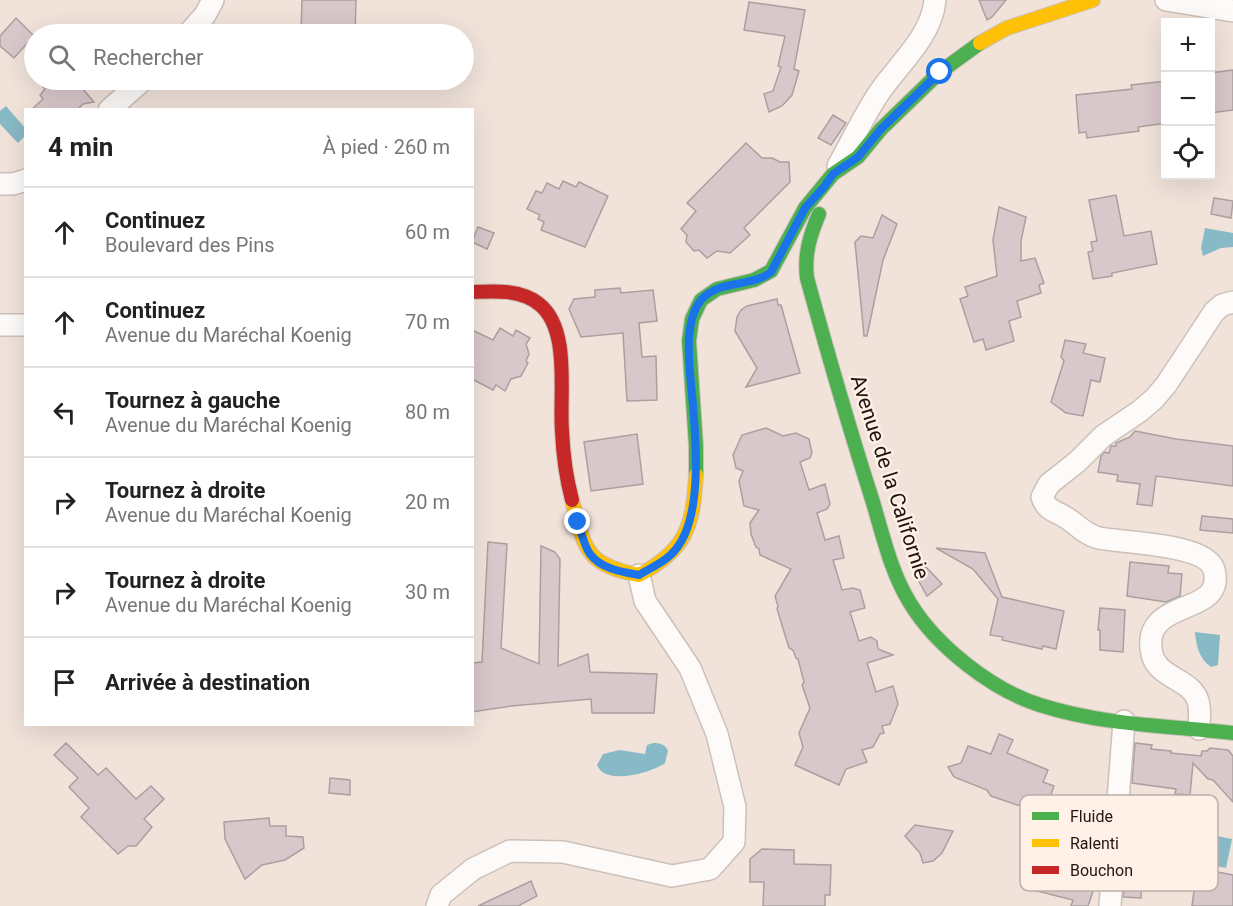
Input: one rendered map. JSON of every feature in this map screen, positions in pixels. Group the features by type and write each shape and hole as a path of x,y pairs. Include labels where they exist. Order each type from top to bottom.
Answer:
{"street":[{"path":"197,24 213,0"},
{"path":"474,292 498,291 534,301 544,309 552,321 561,362 561,419 566,479 590,554 609,568 639,575 666,559 677,549 688,527 694,501 694,420 688,348 696,310 701,300 712,292 725,286 764,278 771,272 805,208 829,180 880,91 925,32 932,20 935,0"},
{"path":"829,180 858,157 881,129 940,72 975,46 1007,28 1093,0"},
{"path":"1166,0 1233,12"},
{"path":"112,108 132,90"},
{"name":"Avenue de la Californie","path":"829,180 822,207 807,240 805,264 807,278 845,414 880,525 901,583 910,602 923,620 969,665 995,685 1039,705 1087,716 1233,734"},
{"path":"0,184 13,184 24,181"},
{"path":"1199,729 1198,702 1195,694 1166,673 1158,664 1152,656 1151,643 1153,630 1166,615 1201,600 1213,590 1214,567 1200,556 1176,549 1088,535 1073,522 1049,509 1042,497 1049,484 1077,462 1103,436 1154,399 1166,385 1214,312 1233,302"},
{"path":"0,325 24,325"},
{"path":"437,906 441,894 473,869 510,851 563,852 672,876 710,869 734,842 735,807 717,734 690,668 645,601 639,575"},
{"path":"1118,795 1124,721"},
{"path":"1110,906 1111,891"}],"water":[{"path":"6,106 24,127 24,137 18,143 0,124 0,111"},
{"path":"1205,228 1233,233 1233,247 1221,248 1203,256 1201,248"},
{"path":"1195,632 1220,635 1218,665 1211,667 1201,656"},
{"path":"662,744 668,751 665,763 658,767 639,774 618,776 609,775 597,765 603,754 620,750 645,754 647,745"},
{"path":"1218,836 1232,839 1226,868 1218,866"}],"building":[{"path":"302,0 356,0 355,24 301,24"},
{"path":"979,0 1006,0 987,20"},
{"path":"749,2 805,10 794,69 799,71 792,95 782,106 769,112 764,94 773,91 781,67 778,66 785,36 744,30"},
{"path":"16,18 24,26 24,47 14,58 0,46 0,36"},
{"path":"1233,70 1233,110 1215,112 1215,72"},
{"path":"1161,82 1161,124 1138,127 1139,131 1087,138 1086,132 1079,133 1076,95 1132,89 1131,85"},
{"path":"44,90 84,90 94,102 83,104 79,108 33,108 43,99 40,95"},
{"path":"833,115 846,123 831,145 818,138"},
{"path":"746,143 762,158 789,162 790,182 744,228 750,235 730,253 717,251 707,258 699,250 694,251 686,242 687,235 681,229 696,211 687,203"},
{"path":"563,181 576,187 579,182 608,196 585,247 541,230 544,222 538,219 540,215 527,209 536,191 542,193 547,183 559,189"},
{"path":"1116,195 1124,236 1151,231 1157,264 1093,279 1088,252 1093,251 1091,242 1097,241 1089,200"},
{"path":"1214,198 1233,201 1231,218 1211,214"},
{"path":"999,207 1026,217 1021,241 1021,261 1035,258 1044,283 1039,285 1041,293 1017,301 1021,317 1009,321 1014,341 986,350 983,339 974,342 960,299 968,296 965,287 997,276 993,240"},
{"path":"882,215 897,224 883,260 867,336 864,336 855,242 861,236 873,238"},
{"path":"478,227 494,233 487,249 474,243"},
{"path":"620,288 621,293 653,290 657,321 639,323 642,357 656,356 657,400 627,401 623,333 581,337 569,309 574,299 595,297 595,290"},
{"path":"777,299 778,305 781,305 800,373 746,387 757,368 735,331 737,317 747,306"},
{"path":"500,328 513,336 516,330 530,338 526,344 529,354 526,361 528,363 521,376 511,379 505,391 496,385 493,390 474,380 474,331 493,340"},
{"path":"1065,340 1086,344 1083,353 1105,358 1100,382 1091,380 1083,416 1066,413 1051,402 1064,361 1061,357"},
{"path":"766,428 783,436 796,433 809,439 812,453 810,458 800,462 809,490 825,484 830,504 827,509 817,513 825,540 839,536 844,558 833,560 842,590 853,588 860,590 865,608 850,612 859,641 871,637 877,641 878,649 893,655 867,663 876,692 893,686 898,704 890,724 882,726 884,733 880,734 873,747 862,750 867,762 846,769 839,785 795,765 803,747 799,733 810,708 802,685 804,682 798,659 793,650 789,648 775,596 791,569 760,555 751,534 750,523 759,510 744,506 739,481 743,471 736,468 733,455 742,435"},
{"path":"1135,431 1233,446 1233,486 1156,476 1152,506 1137,504 1140,484 1117,481 1118,475 1098,472 1101,456 1105,452 1109,453 1111,446 1116,446 1116,443 1130,437"},
{"path":"637,434 643,484 591,491 584,442"},
{"path":"1202,516 1233,519 1233,533 1200,530"},
{"path":"488,542 507,544 501,648 539,664 541,546 555,552 560,559 558,666 588,654 590,672 657,674 654,713 592,713 591,699 474,712 474,663 482,662"},
{"path":"936,548 985,553 1002,597 1064,611 1056,649 1043,646 1042,649 990,635 998,599 973,569"},
{"path":"1130,562 1169,566 1168,573 1182,574 1180,596 1166,602 1127,596"},
{"path":"926,567 942,584 927,596 916,576"},
{"path":"1100,608 1125,610 1123,652 1100,650 1100,630 1098,630"},
{"path":"999,734 1013,740 1007,753 1048,770 1043,782 1054,786 1051,795 1020,795 1020,806 991,796 987,790 954,777 948,767 961,763 968,746 991,754"},
{"path":"66,743 98,775 106,768 136,799 151,786 164,799 144,819 152,827 136,846 128,846 118,854 81,817 89,808 69,787 78,778 54,755"},
{"path":"1135,743 1152,745 1151,749 1171,751 1171,753 1201,756 1202,751 1210,748 1228,750 1233,756 1233,802 1193,763 1190,795 1175,794 1176,789 1132,783"},
{"path":"330,778 350,780 350,795 329,793"},
{"path":"269,818 270,826 286,826 286,836 303,837 304,848 285,860 262,865 245,879 225,839 224,822"},
{"path":"915,825 953,831 942,853 933,861 923,863 920,853 905,836"},
{"path":"762,849 794,850 794,864 831,865 830,895 825,895 825,906 763,906 764,882 750,882 750,859"},
{"path":"1218,872 1233,875 1233,906 1192,906 1194,891 1218,891"},
{"path":"531,881 537,896 518,906 478,906"},
{"path":"1037,891 1093,891 1088,906 1071,906 1073,900"},
{"path":"1124,891 1141,891 1141,898 1123,897"}],"traffic: fast":[{"path":"696,475 689,341 692,319 701,300 717,289 754,280 771,271 805,208 833,174 858,157 881,129 940,72 980,43"},
{"path":"819,214 808,245 807,278 887,551 903,591 921,619 950,650 967,664 1003,689 1040,705 1111,721 1233,733"}],"traffic: slow":[{"path":"980,43 1007,28 1093,0"},
{"path":"572,500 580,531 590,552 597,560 621,571 639,575 667,556 684,535 692,509 696,475"}],"traffic: jam":[{"path":"474,292 507,292 532,299 549,315 556,329 560,346 563,448 572,500"}],"route":[{"path":"578,522 590,554 609,568 639,575 666,559 677,549 688,527 694,501 694,420 688,348 690,329 701,300 725,286 764,278 771,272 805,208 833,174 858,157 881,129 940,72"}]}
